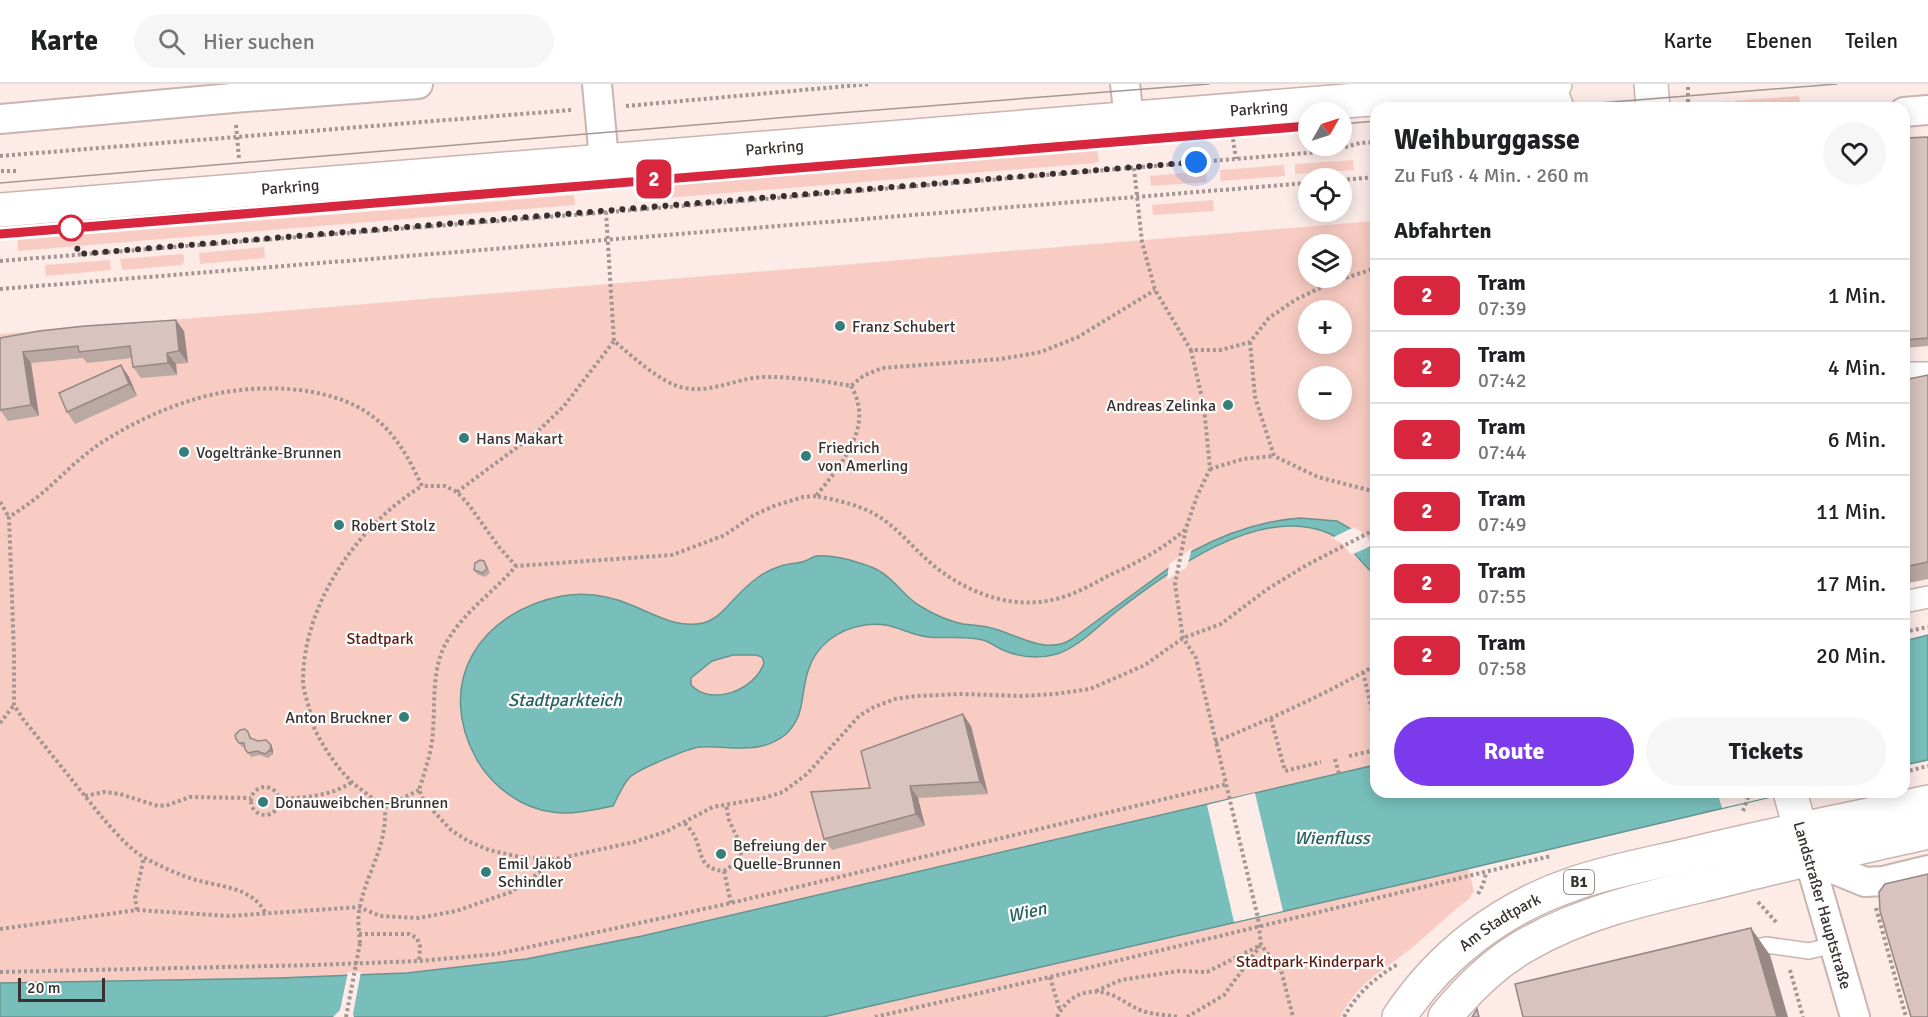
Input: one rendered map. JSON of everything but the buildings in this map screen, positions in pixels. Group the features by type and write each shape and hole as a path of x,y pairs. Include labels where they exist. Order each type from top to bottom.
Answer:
{"main road":[{"path":"1548,84 1555,102"},
{"name":"Parkring","path":"0,210 1556,84"},
{"path":"1651,84 1652,102"},
{"name":"Landstraßer Hauptstraße","path":"1792,798 1805,844"},
{"name":"B1","path":"1805,844 1928,802"},
{"name":"B1","path":"1805,844 1928,832"},
{"name":"Am Stadtpark","path":"1399,1017 1434,971 1461,946 1490,925 1546,894 1603,875 1805,844"},
{"name":"Am Stadtpark","path":"1445,1017 1468,990 1496,965 1558,927 1805,844"}],"street":[{"path":"0,119 233,91 418,84"},
{"path":"597,84 604,160"},
{"path":"1125,84 1129,118"},
{"path":"1910,112 1928,110"},
{"path":"1910,601 1928,597"},
{"path":"1805,844 1865,882 1882,881 1928,870"},
{"name":"Landstraßer Hauptstraße","path":"1805,844 1855,1017"}],"lane":[{"path":"1910,371 1928,370"},
{"path":"1732,953 1766,945 1809,951 1833,945"}],"path":[{"path":"626,106 870,84"},
{"path":"1688,84 1688,102"},
{"path":"0,156 569,110"},
{"path":"1233,137 1236,159"},
{"path":"0,261 1134,168 1330,151 1370,142"},
{"path":"1134,168 1143,242 1155,290 1191,350 1204,407 1210,469 1197,496 1186,528 1175,584 1183,638 1196,658 1258,918 1261,945 1281,970 1293,1017"},
{"path":"1,171 17,171"},
{"path":"1352,179 1370,178"},
{"path":"0,289 1298,184"},
{"path":"457,492 535,434 564,406 614,341 606,212"},
{"path":"1191,350 1221,350 1250,342 1263,324 1287,305 1330,283 1370,270"},
{"path":"614,341 644,366 671,383 694,389 713,388 748,379 768,377 823,381 851,386 863,376 882,368 1001,359 1041,352 1078,337 1155,290"},
{"path":"1250,342 1255,398 1274,456"},
{"path":"816,496 840,464 858,428 859,404 851,386"},
{"path":"9,517 32,502 86,454 135,423 194,399 260,390 305,390 340,399 358,407 376,419 395,439 410,459 422,486"},
{"path":"1210,469 1243,459 1274,456 1318,477 1370,490"},
{"path":"346,1017 360,943 359,907 383,842 386,823 385,807 352,782 337,765 314,728 303,684 305,657 320,608 342,565 370,527 395,504 422,486 445,486 457,492 469,505 499,548 516,566"},
{"path":"1186,528 1157,551 1079,591 1062,598 1023,603 985,596 969,588 942,572 888,523 873,513 854,505 816,496 803,497 774,506 754,515 725,535 672,555 516,566 466,615 443,650 436,671 430,754 419,790 435,815 452,830 468,841 489,850 520,857 556,859 634,842 665,832 713,807 764,798 783,792 807,774 859,717 874,707 895,699 961,694 1021,696 1090,689 1144,664 1183,638 1221,624 1266,590 1370,532"},
{"path":"0,502 9,517 14,653 14,705 0,723"},
{"path":"1910,631 1928,627"},
{"path":"1215,742 1271,719 1370,668"},
{"path":"1363,672 1370,702"},
{"path":"14,705 34,735 114,831 144,857 195,880 243,892 261,905 265,912"},
{"path":"1271,719 1284,771 1322,762"},
{"path":"1349,756 1370,751"},
{"path":"1335,759 1339,774"},
{"path":"1910,770 1928,766"},
{"path":"279,799 322,796 352,782"},
{"path":"0,972 314,965 419,961 497,954 731,903 1227,784"},
{"path":"268,788 273,790 279,799 276,810 265,815 254,810 251,798 257,790 268,788"},
{"path":"385,807 419,790"},
{"path":"86,796 104,792 120,794 158,806 190,797 251,798"},
{"path":"1746,803 1748,798"},
{"path":"685,823 693,833 700,856 705,863 710,868 724,871 737,862 741,856 739,842 729,820 726,804"},
{"path":"137,910 135,898 144,857"},
{"path":"0,929 137,910 229,915 359,907 380,916 419,918 456,911 511,892 556,859"},
{"path":"724,871 731,903"},
{"path":"874,1017 1486,873"},
{"path":"1876,908 1906,1017"},
{"path":"360,934 409,934 417,938 420,947 419,961"},
{"path":"1057,1017 1070,1000 1081,993 1096,990 1120,980 1179,971 1207,972 1261,945"},
{"path":"1187,1017 1224,995 1261,945"},
{"path":"1050,977 1060,1012"},
{"path":"1096,990 1112,995 1145,1012 1179,1017"}],"green space":[{"path":"1799,96 1800,101 1734,102"},
{"path":"1097,151 1099,161 1096,163 642,200 639,188"},
{"path":"1353,160 1354,170 1352,168 1298,168 1298,174 1295,174 1295,164"},
{"path":"1284,165 1285,176 1221,181 1220,170"},
{"path":"1206,171 1207,182 1151,186 1150,176"},
{"path":"574,195 575,205 18,251 18,240"},
{"path":"1213,200 1214,211 1153,215 1152,205"},
{"name":"Stadtpark","path":"1370,221 1370,766 642,936 526,959 407,973 278,978 0,983 0,334"},
{"path":"264,247 265,258 200,264 199,253"},
{"path":"184,255 184,262 181,265 122,270 120,259"},
{"path":"110,260 111,270 46,276 45,265"},
{"name":"Stadtpark-Kinderpark","path":"1468,868 1474,891 1469,899 1364,985 1340,1017 823,1017"}],"water":[{"name":"Stadtparkteich","path":"1300,518 1337,521 1360,534 1370,547 1370,571 1348,546 1328,533 1301,526 1273,527 1245,534 1188,561 1138,595 1081,641 1057,654 1044,657 1023,656 976,639 928,637 891,626 875,624 855,627 837,634 816,653 808,671 799,713 792,728 785,735 775,741 754,747 700,747 685,751 634,774 622,788 613,806 583,812 560,813 541,810 509,795 491,779 477,760 465,732 460,704 463,678 472,655 487,635 508,618 533,604 562,596 580,594 606,597 675,622 703,623 719,615 758,577 769,571 816,556 829,556 850,560 878,570 914,602 946,619 988,627 1042,645 1062,644 1191,552 1217,539 1271,522","holes":["733,655 762,657 764,663 759,673 752,681 732,692 710,695 691,685 691,678 712,661"]},
{"path":"1928,635 1928,760 1910,764 1910,640"},
{"name":"Wienfluss","path":"1370,766 1370,798 1766,798 823,1017 0,1017 0,983 278,978 407,973 526,959 642,936"}],"pier":[{"path":"1354,527 1370,541 1370,546 1351,555 1343,544 1332,538"},
{"path":"1192,548 1187,567 1167,580 1169,564"},
{"path":"1255,793 1283,911 1234,922 1207,805"},
{"path":"1719,798 1765,798 1722,808"},
{"path":"348,972 361,972 354,1017 333,1017 340,1010"}],"tram line":[{"path":"0,183 1209,84"},
{"path":"1612,102 1837,84"},
{"path":"1352,123 1370,122"},
{"path":"0,234 1298,127"},
{"name":"2","path":"0,234 1298,127"}],"place":[{"name":"Franz Schubert","path":"840,326"},
{"name":"Andreas Zelinka","path":"1228,405"},
{"name":"Hans Makart","path":"464,438"},
{"name":"Vogeltränke-Brunnen","path":"184,452"},
{"name":"Friedrich von Amerling","path":"806,456"},
{"name":"Robert Stolz","path":"339,525"},
{"name":"Anton Bruckner","path":"404,717"},
{"name":"Donauweibchen-Brunnen","path":"263,802"},
{"name":"Befreiung der Quelle-Brunnen","path":"721,854"},
{"name":"Emil Jakob Schindler","path":"486,872"}],"route":[{"path":"71,228 79,254 1196,162"}],"water label":[{"name":"Wien","path":"1027,912"}]}
